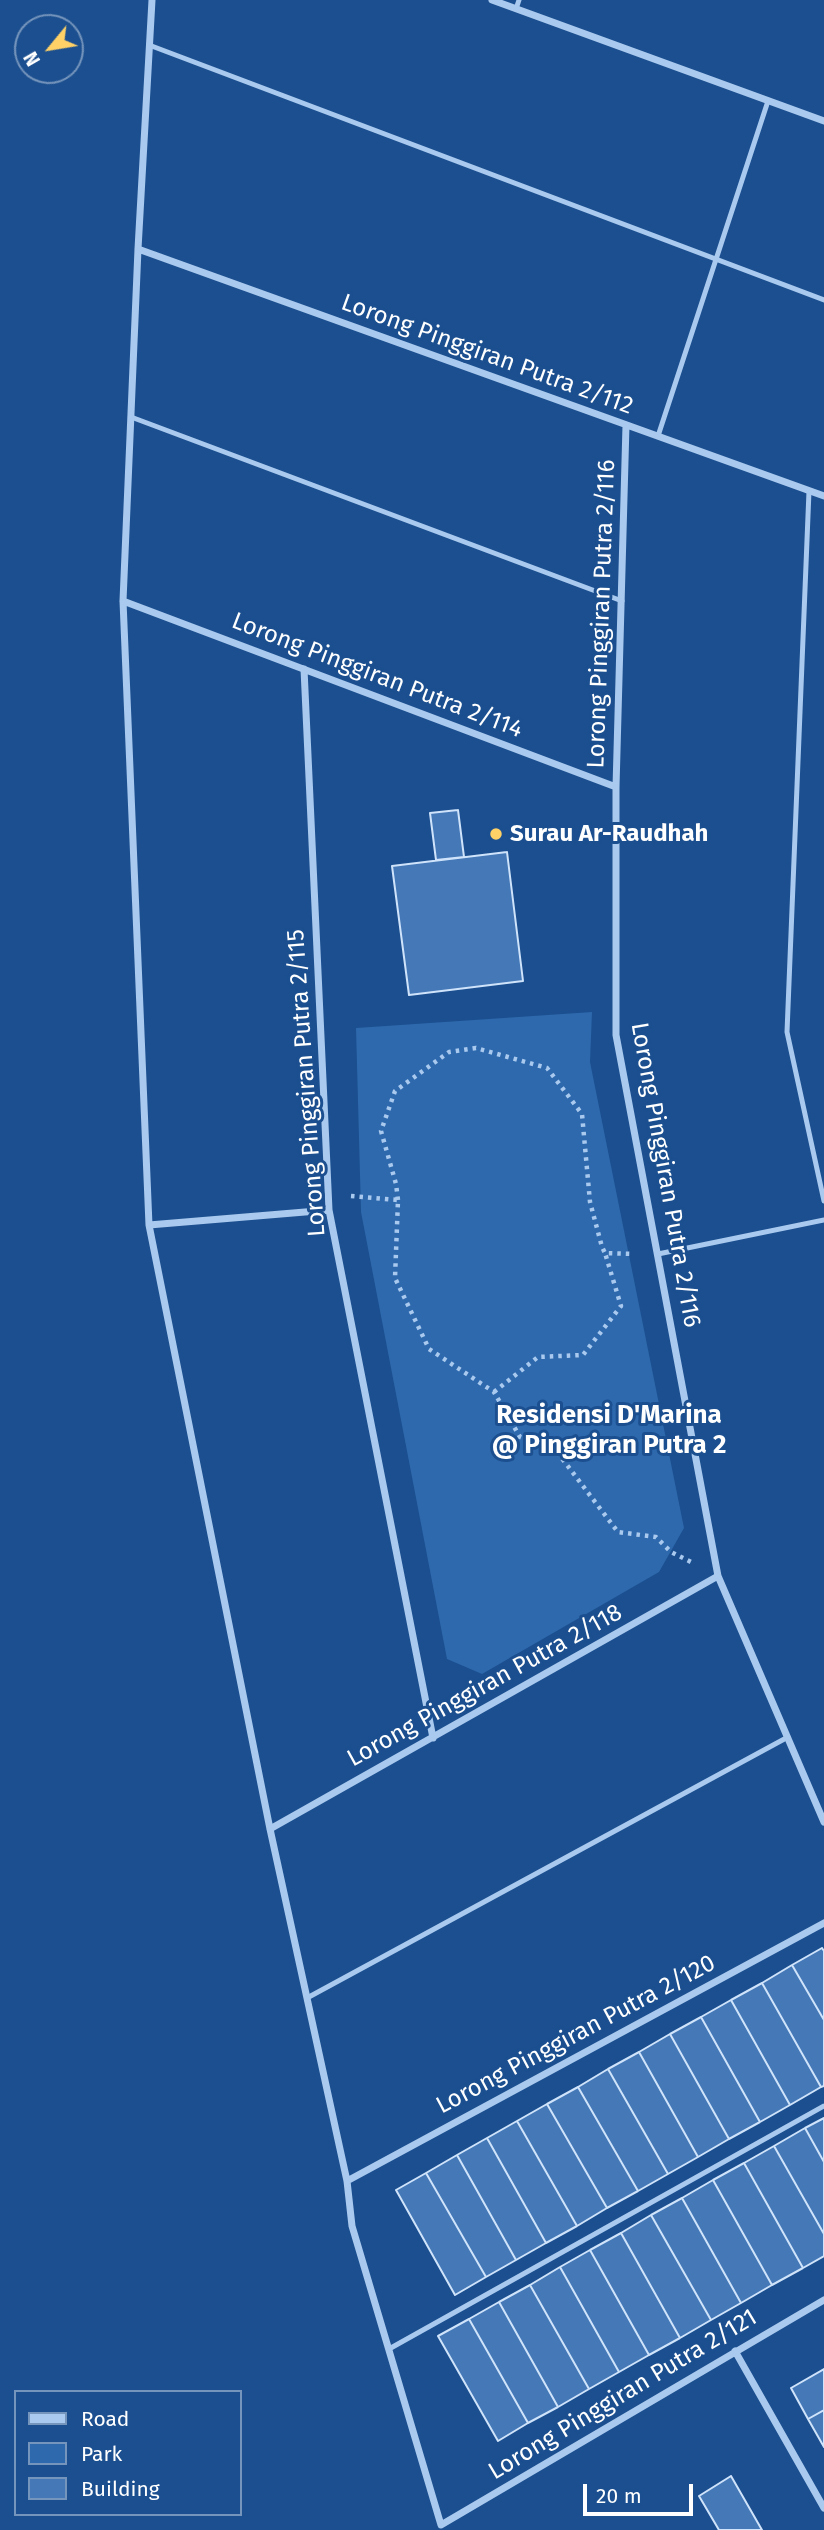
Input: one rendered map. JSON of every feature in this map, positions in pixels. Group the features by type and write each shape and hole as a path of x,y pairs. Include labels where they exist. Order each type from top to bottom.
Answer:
{"street":[{"path":"152,0 123,601 149,1224 270,1829 347,2181 352,2226 389,2349"},
{"path":"492,0 824,121"},
{"name":"Lorong Pinggiran Putra 2/112","path":"138,249 824,496"},
{"name":"Lorong Pinggiran Putra 2/116","path":"626,425 616,787 616,1035 718,1576 824,1822"},
{"name":"Lorong Pinggiran Putra 2/114","path":"123,601 616,787"},
{"name":"Lorong Pinggiran Putra 2/115","path":"304,670 329,1210 433,1738"},
{"path":"149,1224 329,1210"},
{"name":"Lorong Pinggiran Putra 2/118","path":"270,1829 718,1576"},
{"name":"Lorong Pinggiran Putra 2/120","path":"347,2181 824,1923"},
{"name":"Lorong Pinggiran Putra 2/121","path":"389,2349 441,2525 824,2300"},
{"path":"735,2351 824,2508"}],"lane":[{"path":"516,9 519,0"},
{"path":"149,45 824,300"},
{"path":"658,436 768,101"},
{"path":"131,418 622,601"},
{"path":"809,491 787,1032 824,1201"},
{"path":"658,1254 824,1220"},
{"path":"307,1998 788,1737"},
{"path":"389,2349 824,2106"}],"path":[{"path":"494,1392 538,1357 583,1355 621,1306 590,1202 582,1114 547,1068 476,1048 449,1052 395,1091 380,1132 396,1184 398,1200 395,1278 429,1349 494,1392 520,1437 558,1452 618,1532 656,1537 671,1552 718,1576"},
{"path":"329,1194 398,1200"},
{"path":"606,1253 658,1254"}],"green space":[{"path":"592,1012 590,1062 684,1528 659,1572 482,1674 447,1659 361,1212 356,1028"}],"building":[{"path":"458,810 464,857 436,860 430,813"},
{"path":"507,852 523,981 409,995 392,866"},
{"path":"822,1948 824,1951 824,2020 792,1965"},
{"path":"792,1965 824,2020 824,2086 821,2087 762,1983"},
{"path":"762,1983 821,2087 790,2105 731,2000"},
{"path":"731,2000 790,2105 760,2122 701,2017"},
{"path":"701,2017 760,2122 729,2139 670,2034"},
{"path":"670,2034 729,2139 698,2157 639,2052"},
{"path":"639,2052 698,2157 668,2174 608,2069"},
{"path":"608,2069 668,2174 638,2191 578,2087"},
{"path":"578,2087 638,2191 607,2208 547,2104"},
{"path":"547,2104 607,2208 577,2226 517,2121"},
{"path":"824,2118 824,2162 805,2128"},
{"path":"517,2121 577,2226 546,2243 487,2138"},
{"path":"805,2128 824,2162 824,2234 774,2146"},
{"path":"487,2138 546,2243 516,2260 457,2155"},
{"path":"774,2146 824,2234 824,2256 803,2268 744,2163"},
{"path":"457,2155 516,2260 486,2277 426,2173"},
{"path":"744,2163 803,2268 772,2285 713,2180"},
{"path":"426,2173 486,2277 455,2295 396,2190"},
{"path":"713,2180 772,2285 741,2303 682,2198"},
{"path":"682,2198 741,2303 711,2320 651,2215"},
{"path":"651,2215 711,2320 680,2338 621,2233"},
{"path":"621,2233 680,2338 649,2355 590,2250"},
{"path":"590,2250 649,2355 619,2372 560,2267"},
{"path":"560,2267 619,2372 589,2389 530,2285"},
{"path":"530,2285 589,2389 558,2407 499,2302"},
{"path":"499,2302 558,2407 528,2423 469,2319"},
{"path":"469,2319 528,2423 498,2441 438,2336"},
{"path":"824,2369 824,2410 808,2419 791,2388"},
{"path":"824,2410 824,2447 808,2419"},
{"path":"731,2476 762,2530 719,2530 699,2496"}],"place":[{"name":"Surau Ar-Raudhah","path":"496,834"}],"district":[{"name":"Residensi D'Marina @ Pinggiran Putra 2","path":"609,1431"}]}
